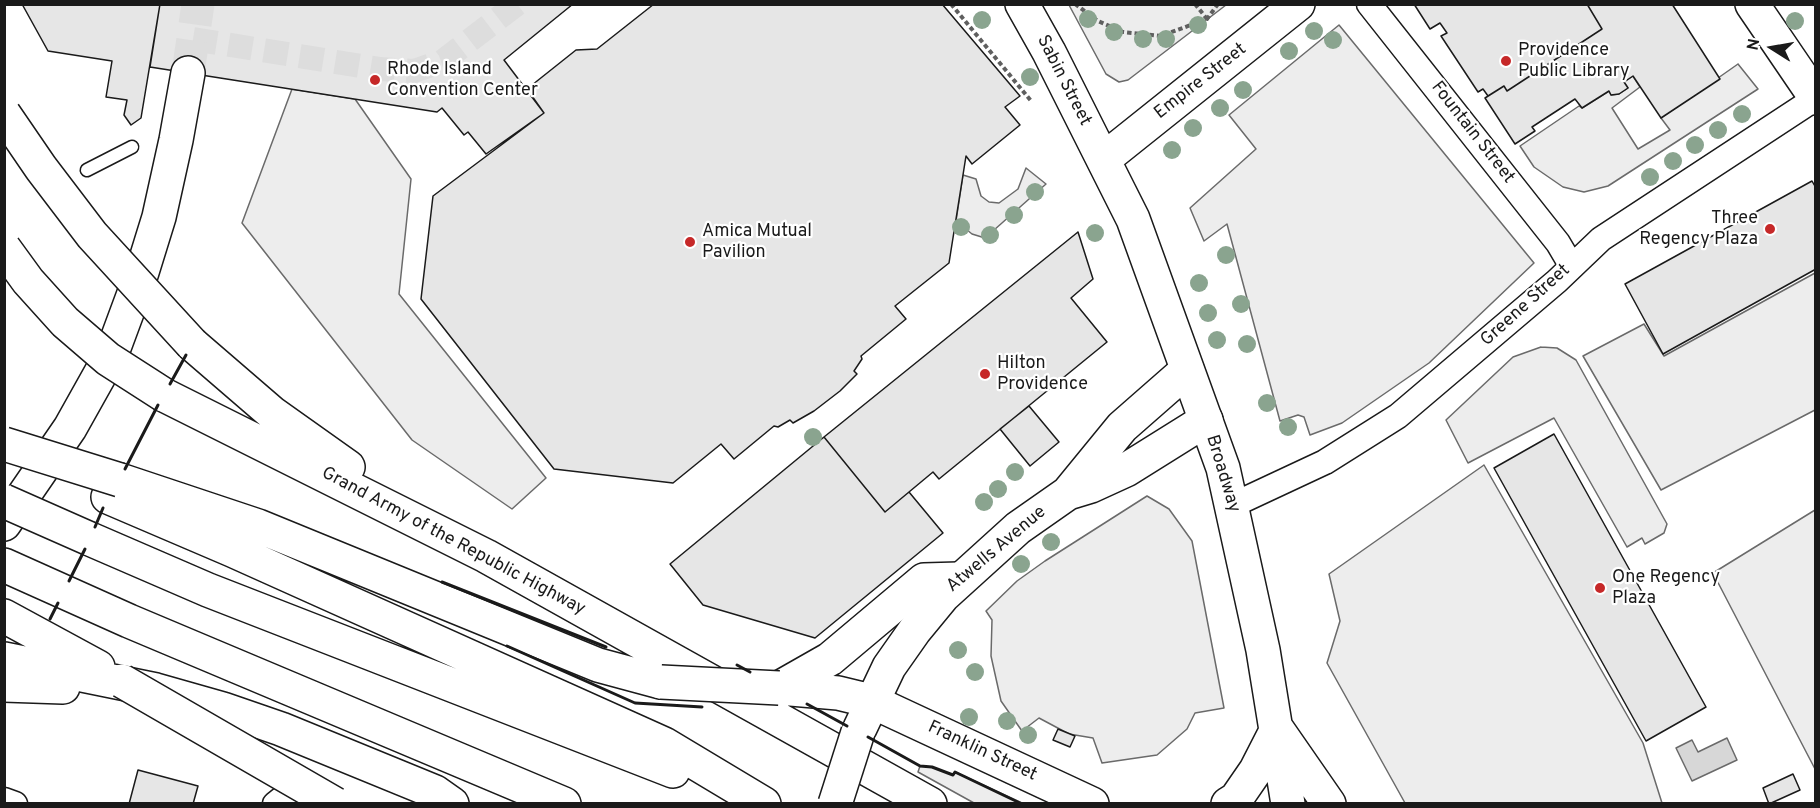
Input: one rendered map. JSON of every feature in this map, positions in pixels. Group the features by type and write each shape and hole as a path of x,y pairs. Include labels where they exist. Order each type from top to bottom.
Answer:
{"main road":[{"name":"Sabin Street","path":"1022,4 1104,159"},
{"name":"Empire Street","path":"1104,159 1298,4"},
{"path":"1752,4 1815,98"},
{"path":"4,524 70,428 112,353 142,272 159,217 188,73"},
{"path":"4,114 41,168 92,235 192,344 272,413 440,532"},
{"name":"Broadway","path":"1104,159 1133,219 1206,420 1233,505 1277,729 1287,804"},
{"name":"Grand Army of the Republic Highway","path":"4,248 28,281 65,322 108,359 164,395 440,532 718,683 930,804"},
{"name":"Atwells Avenue","path":"1068,493 1122,427 1187,369"},
{"name":"Atwells Avenue","path":"835,804 858,732 871,701 915,630 960,579 1018,528 1068,493 1126,470 1206,420"},
{"path":"4,444 114,488 232,550 664,744 764,804"},
{"path":"4,453 114,488"},
{"name":"Franklin Street","path":"114,488 258,526 598,665 661,682 838,693 871,701 1092,804"},
{"path":"4,501 208,590 756,804"},
{"path":"4,565 302,695 564,804"},
{"path":"779,688 830,659 924,580 960,579"},
{"path":"4,616 335,804"},
{"path":"4,659 25,678 168,706 256,737 423,804"},
{"path":"25,678 156,690 223,709 281,729 435,792 453,804"},
{"path":"1228,804 1236,799 1256,770 1277,729 1329,804"}],"street":[{"name":"Fountain Street","path":"1369,4 1558,243 1571,265"},
{"name":"Greene Street","path":"1233,505 1325,462 1398,416 1557,281 1571,265 1601,239 1815,98"},
{"path":"275,804 300,784"},
{"path":"4,800 15,804"}],"lane":[{"path":"87,170 132,147"}],"path":[{"path":"951,4 1032,102"},
{"path":"1075,4 1111,28 1135,34 1161,36 1207,19 1218,4"},
{"path":"1196,4 1207,19"}],"shaded area":[{"path":"1069,5 1226,5 1128,80 1119,82 1106,74"},
{"path":"1339,25 1534,263 1429,363 1342,423 1310,435 1304,417 1298,415 1280,421 1227,224 1204,241 1190,208 1256,149 1229,115"},
{"path":"1738,64 1758,89 1608,186 1584,192 1563,187 1534,167 1520,146 1579,106 1582,108 1609,91 1611,95 1619,94 1628,88 1624,82 1633,76 1640,87 1612,108 1638,149 1670,130 1661,118"},
{"path":"292,89 355,99 411,179 399,294 546,478 512,509 412,440 242,223"},
{"path":"1026,168 1046,184 985,238 972,234 956,221 963,175 976,179 981,196 989,202 999,203 1018,189"},
{"path":"1815,273 1815,410 1661,490 1583,356 1644,324 1664,356"},
{"path":"1541,347 1557,348 1576,360 1667,524 1664,533 1645,544 1642,538 1627,547 1554,418 1468,463 1446,420 1513,357"},
{"path":"1484,465 1643,743 1662,803 1405,803 1327,663 1340,621 1329,574"},
{"path":"1147,496 1169,509 1192,541 1224,708 1195,713 1187,729 1157,755 1102,763 1093,738 1069,734 1039,718 1022,731 1001,701 991,656 992,620 986,611 1017,581 1045,561"},
{"path":"1815,510 1815,769 1713,573"},
{"path":"1727,738 1737,760 1692,781 1676,748 1692,740 1698,752"},
{"path":"920,766 932,767 953,775 955,772 1022,803 974,803 918,772"}],"building":[{"path":"22,4 160,4 141,118 131,125 124,115 127,100 106,97 112,61 48,51"},
{"name":"Rhode Island Convention Center","path":"160,4 573,4 504,60 544,113 486,154 468,132 464,135 442,108 437,112 150,67"},
{"name":"Amica Mutual Pavilion","path":"654,4 942,4 1020,96 1005,107 1020,125 972,164 966,156 949,263 895,306 906,319 861,356 862,359 854,371 857,374 814,411 793,423 790,420 778,427 774,426 734,459 721,444 673,483 554,469 421,299 433,196 544,113 527,89 576,50 597,49"},
{"name":"Providence Public Library","path":"1414,4 1587,4 1602,29 1507,91 1504,86 1488,96 1483,89 1478,92 1441,36 1447,33 1440,23 1430,29"},
{"name":"Providence Public Library","path":"1587,4 1672,4 1720,79 1661,118 1633,76 1624,82 1628,88 1619,94 1611,95 1609,91 1582,108 1575,99 1532,127 1535,131 1515,144 1485,98 1504,86 1507,91 1602,29"},
{"name":"Three Regency Plaza","path":"1812,181 1816,188 1816,269 1663,354 1625,284"},
{"name":"Hilton Providence","path":"1078,232 1093,279 1071,298 1107,342 939,479 933,472 885,512 824,437"},
{"path":"1029,406 1059,442 1030,466 1000,429"},
{"name":"One Regency Plaza","path":"1554,434 1706,707 1646,741 1494,468"},
{"path":"824,437 885,512 909,492 943,533 815,638 703,605 670,564"},
{"path":"1058,729 1075,736 1070,747 1053,740"},
{"path":"138,770 198,786 193,804 129,804"},
{"path":"1793,774 1800,790 1769,804 1763,788"}],"tunnel":[{"path":"188,73 198,4"},
{"path":"193,39 380,69 414,71 443,61 517,4"}],"wall":[{"path":"170,384 186,355"},
{"path":"125,469 158,405"},
{"path":"95,527 103,508"},
{"path":"69,581 85,549"},
{"path":"442,582 606,647"},
{"path":"50,619 58,603"},
{"path":"507,646 635,703 702,707"},
{"path":"737,665 750,672"},
{"path":"807,704 847,726"},
{"path":"868,737 920,766 932,767 953,775 955,772 1022,804"}],"place":[{"name":"Providence Public Library","path":"1506,61"},
{"name":"Rhode Island Convention Center","path":"375,80"},
{"name":"Three Regency Plaza","path":"1770,229"},
{"name":"Amica Mutual Pavilion","path":"690,242"},
{"name":"Hilton Providence","path":"985,374"},
{"name":"One Regency Plaza","path":"1600,588"}]}
